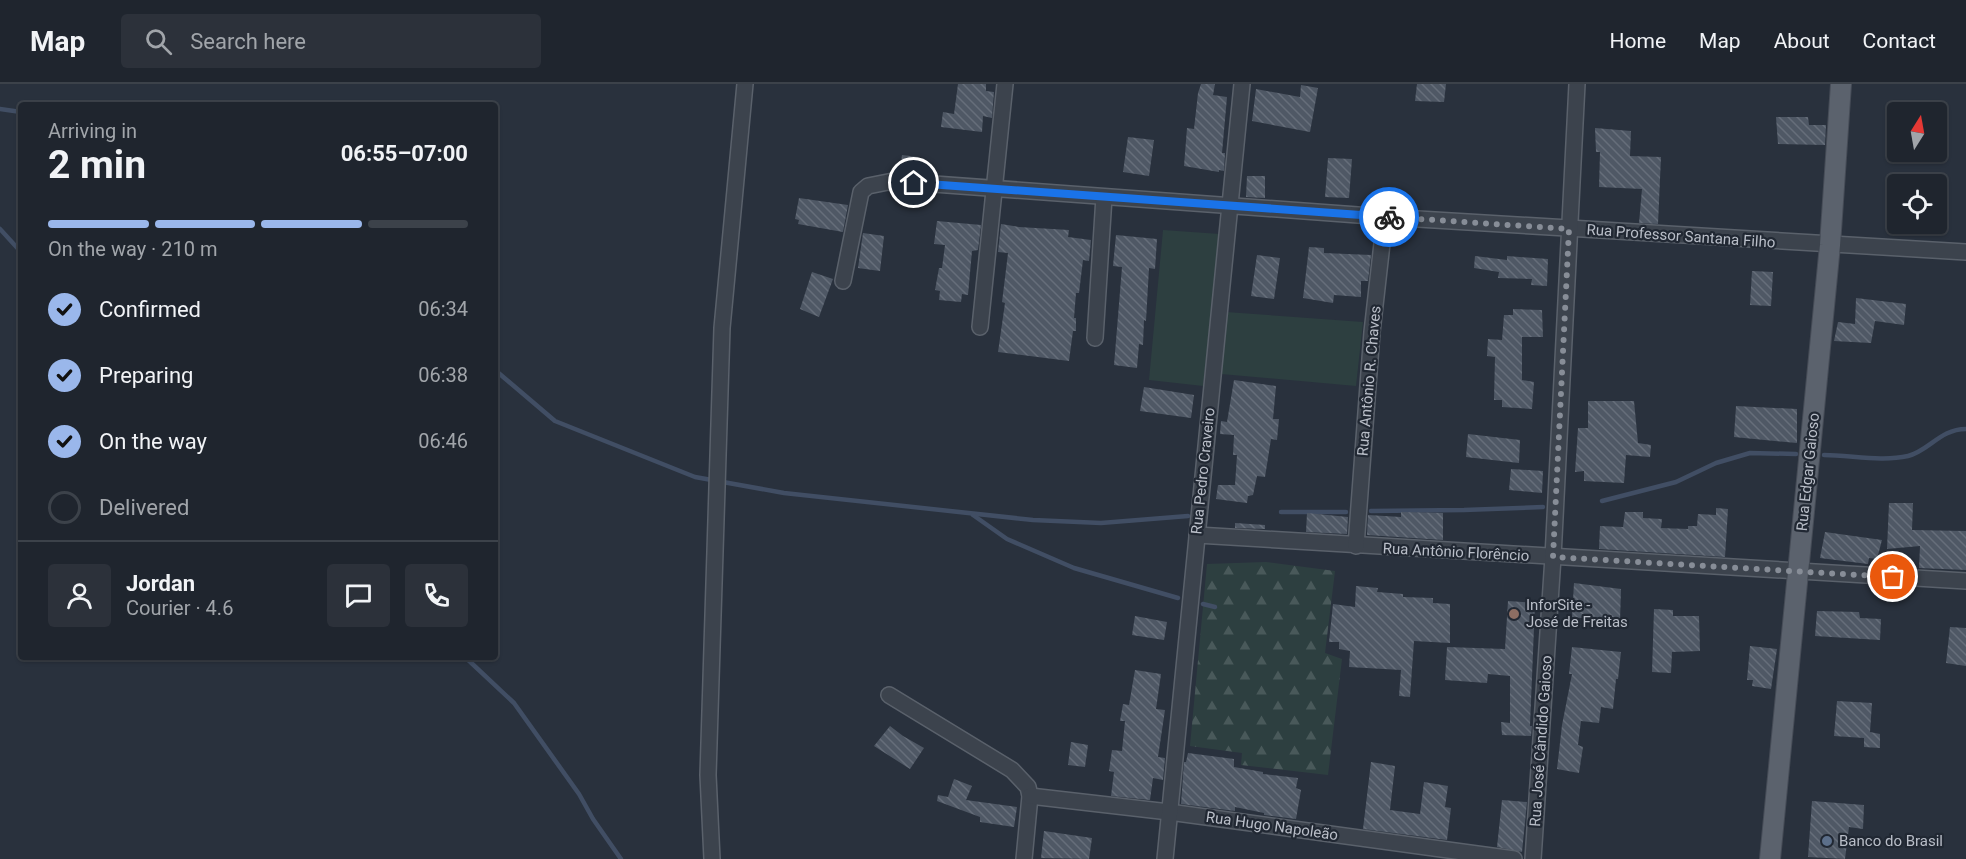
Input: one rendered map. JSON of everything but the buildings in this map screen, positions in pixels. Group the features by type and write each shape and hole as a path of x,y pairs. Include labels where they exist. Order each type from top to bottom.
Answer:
{"main road":[{"name":"Rua Edgar Gaioso","path":"1770,859 1830,245 1841,84"}],"street":[{"path":"712,859 708,775 722,328 745,84"},
{"path":"980,327 1005,84"},
{"name":"Rua Pedro Craveiro","path":"1165,859 1242,84"},
{"name":"Rua José Cândido Gaioso","path":"1533,859 1553,557 1577,84"},
{"name":"Rua Professor Santana Filho","path":"843,281 861,192 868,186 893,181 1385,217 1966,252"},
{"path":"1095,338 1104,197"},
{"name":"Rua Antônio R. Chaves","path":"1356,546 1372,332 1385,217"},
{"name":"Rua Antônio Florêncio","path":"1197,535 1966,581"},
{"path":"889,695 1012,770 1028,787 1030,796 1024,859"},
{"name":"Rua Hugo Napoleão","path":"1030,796 1169,812 1514,859"}],"green space":[{"path":"1163,230 1220,234 1203,386 1149,380"},
{"path":"1226,312 1363,322 1356,386 1221,374"},
{"path":"1266,562 1335,571 1325,653 1342,659 1328,775 1241,765 1242,753 1190,746 1207,564"}],"waterway":[{"path":"0,109 18,112"},
{"path":"0,229 18,249"},
{"path":"498,373 555,421 695,477 784,493 1033,520 1101,523 1188,516"},
{"path":"1824,455 1898,458 1922,450 1949,433 1966,429"},
{"path":"1602,501 1676,482 1716,463 1750,453 1796,454"},
{"path":"1371,511 1543,507"},
{"path":"1281,512 1346,512"},
{"path":"973,515 1007,539 1074,568 1178,598"},
{"path":"1203,604 1215,607"},
{"path":"468,660 514,703 579,794 593,819 621,859"}],"way so far":[{"path":"1389,217 1569,229 1553,557 1893,577"}],"place":[{"name":"InforSite - José de Freitas","path":"1514,614"},
{"name":"Banco do Brasil","path":"1827,841"}],"route":[{"path":"914,183 1389,217"}]}
